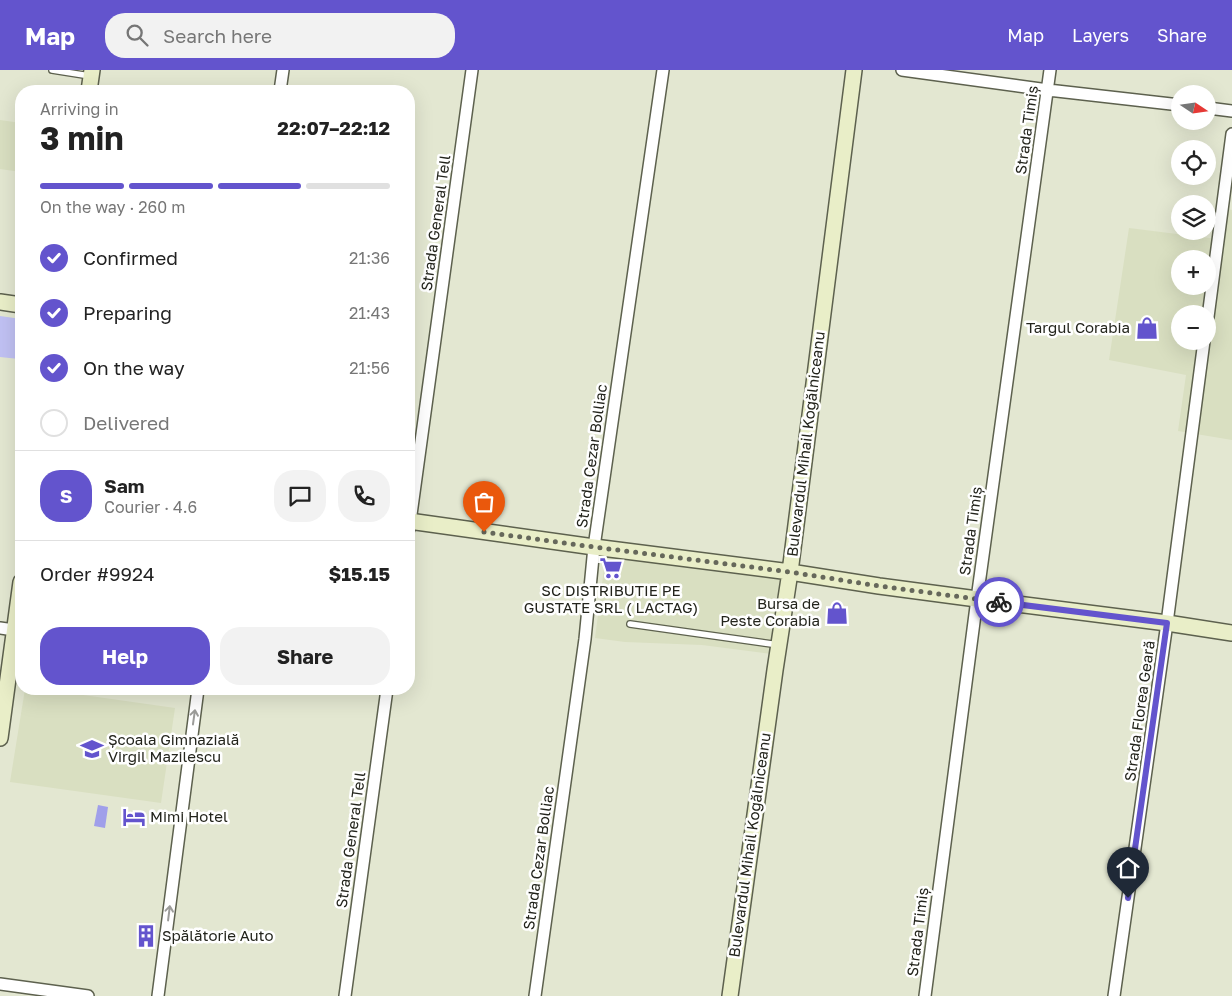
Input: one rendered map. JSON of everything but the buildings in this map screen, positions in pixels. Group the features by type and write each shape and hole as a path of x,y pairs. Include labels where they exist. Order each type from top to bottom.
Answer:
{"street":[{"path":"281,85 283,70"},
{"name":"Strada General Tell","path":"415,481 472,70"},
{"name":"Strada Cezar Bolliac","path":"535,996 584,640 594,547 663,70"},
{"name":"Bulevardul Mihail Kogălniceanu","path":"730,996 790,572 854,70"},
{"path":"902,70 1048,90 1171,104"},
{"name":"Strada Timiș","path":"925,996 1050,70"},
{"path":"1216,109 1232,111"},
{"path":"1210,305 1232,134"},
{"path":"0,302 15,305"},
{"name":"Strada Florea Geară","path":"1114,996 1167,623 1203,350"},
{"path":"415,525 790,572 977,600 1167,623 1232,633"},
{"path":"0,738 7,629 15,602"},
{"path":"158,996 197,695"},
{"name":"Strada General Tell","path":"345,996 386,695"},
{"path":"0,984 88,996"}],"lane":[{"path":"52,70 92,73"},
{"path":"630,624 779,645"}],"shaded area":[{"path":"0,120 15,122 15,171 0,169"},
{"name":"Targul Corabia","path":"1222,208 1232,210 1232,440 1178,431 1186,375 1109,360 1129,228 1171,233 1171,240 1216,239"},
{"path":"0,316 15,318 15,359 0,357"},
{"path":"606,553 790,572 772,654 702,645 625,642 595,638"},
{"name":"Școala Gimnazială Virgil Mazilescu","path":"24,695 83,695 175,708 161,803 10,782"},
{"path":"98,805 108,807 105,828 94,826"}],"way so far":[{"path":"484,532 790,572 999,602"}],"place":[{"name":"Targul Corabia","path":"1147,328"},
{"name":"SC DISTRIBUTIE PE GUSTATE SRL ( LACTAG)","path":"611,568"},
{"name":"Bursa de Peste Corabia","path":"837,613"},
{"name":"Școala Gimnazială Virgil Mazilescu","path":"92,749"},
{"name":"Mimi Hotel","path":"134,817"},
{"name":"Spălătorie Auto","path":"146,936"}],"route":[{"path":"999,602 1167,623 1128,898"}]}
